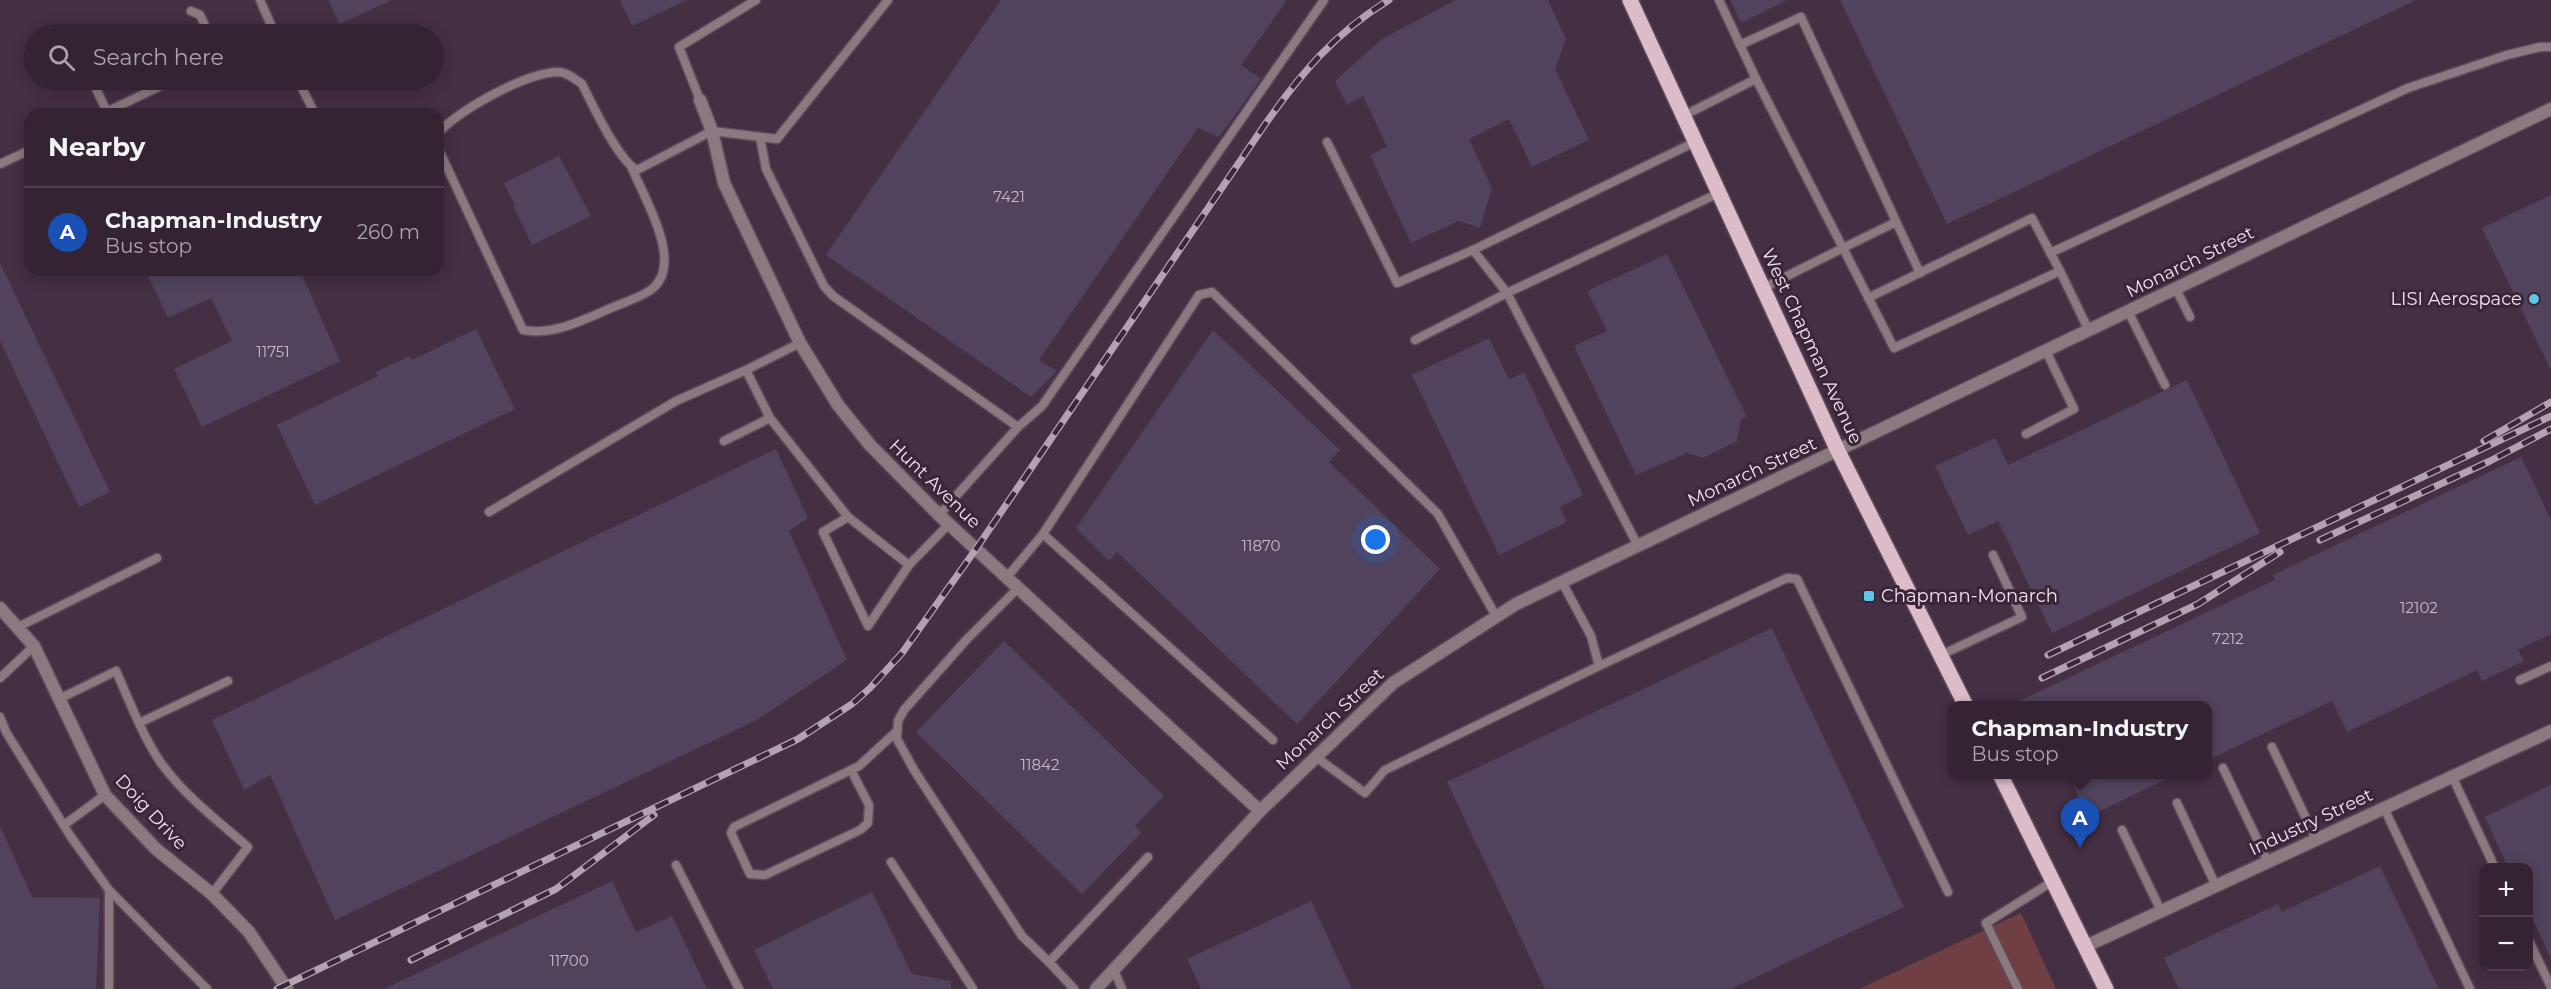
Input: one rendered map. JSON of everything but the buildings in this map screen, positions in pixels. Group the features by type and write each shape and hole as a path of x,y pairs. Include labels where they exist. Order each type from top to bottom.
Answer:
{"main road":[{"name":"West Chapman Avenue","path":"1630,0 1839,451 1964,701"},
{"path":"2003,779 2106,989"}],"street":[{"name":"Hunt Avenue","path":"700,100 712,131 724,183 800,343 838,405 870,445 939,515 1260,811"},
{"name":"Monarch Street","path":"1096,989 1260,811 1393,683 1496,616 1516,604 2551,109"},
{"name":"Doig Drive","path":"0,608 34,646 105,795 156,849 212,894 249,932 287,989"},
{"name":"Industry Street","path":"2086,946 2551,731"}],"lane":[{"path":"260,0 269,24"},
{"path":"700,100 679,48 756,0"},
{"path":"631,166 641,169 712,131 777,139 888,0"},
{"path":"939,515 1018,427 1042,406 1324,0"},
{"path":"1719,0 1756,79 1894,348 2060,271"},
{"path":"191,11 200,15 204,24"},
{"path":"1740,45 1801,17 1920,273"},
{"path":"2050,253 2408,88 2507,55 2540,47 2551,47"},
{"path":"444,128 466,110 527,79 560,72 572,76 582,84 631,166 666,250 664,274 652,289 574,324 538,333 523,330 444,161"},
{"path":"1683,116 1756,79"},
{"path":"96,90 104,108"},
{"path":"116,108 153,90"},
{"path":"303,90 312,108"},
{"path":"760,137 766,169 824,286 841,302 1018,427"},
{"path":"1327,142 1397,283 1473,250 1695,142"},
{"path":"0,164 24,153"},
{"path":"1414,339 1719,193"},
{"path":"1868,298 2032,218 2089,331"},
{"path":"1763,288 1896,222"},
{"path":"1473,250 1507,293 1638,546"},
{"path":"2176,289 2190,317"},
{"path":"1007,577 1042,534 1199,295 1212,292 1438,514 1496,616"},
{"path":"2128,312 2164,385"},
{"path":"489,512 676,401 800,343"},
{"path":"2026,434 2074,409 2046,351"},
{"path":"746,370 770,418 848,517 909,565"},
{"path":"724,441 770,418"},
{"path":"848,517 823,532 868,626 909,565 949,524"},
{"path":"1042,534 1273,741"},
{"path":"1941,655 2022,617 1993,555"},
{"path":"18,627 157,558"},
{"path":"1316,757 1365,793 1385,770 1787,578 1797,579 1948,892"},
{"path":"1562,582 1591,636 1599,666"},
{"path":"1018,588 968,638 904,710 898,721 897,739 914,770 1022,936 1074,989"},
{"path":"0,678 34,646"},
{"path":"2520,680 2551,666"},
{"path":"59,699 116,671 139,723 162,764 200,806 248,847 212,894"},
{"path":"139,723 228,681"},
{"path":"0,717 6,732 64,825 109,890 207,989"},
{"path":"851,770 869,805 868,824 861,830 765,875 750,874 732,840 731,833 734,826 859,766 897,731"},
{"path":"2272,747 2316,839"},
{"path":"2223,768 2268,862"},
{"path":"2452,776 2493,863"},
{"path":"64,825 105,795"},
{"path":"2177,802 2216,886"},
{"path":"2384,808 2470,989"},
{"path":"2122,830 2161,911"},
{"path":"1049,962 1148,857"},
{"path":"891,862 973,989"},
{"path":"676,865 739,989"},
{"path":"2018,989 1986,923 2054,881"},
{"path":"109,890 109,989"},
{"path":"2533,948 2551,987"},
{"path":"1114,970 1122,989"}],"shaded area":[{"path":"2021,913 2056,989 1859,989"}],"railway":[{"path":"277,989 798,739 852,704 870,688 902,653 976,549 1279,104 1306,70 1336,40 1389,0"},
{"path":"2484,441 2551,402"},
{"path":"2048,655 2551,416"},
{"path":"2320,540 2490,461 2551,429"},
{"path":"2042,678 2198,604 2280,552"},
{"path":"411,960 556,889 654,815"}],"place":[{"name":"LISI Aerospace","path":"2534,299"},
{"name":"Chapman-Monarch","path":"1869,596"},
{"name":"Chapman-Industry","path":"2080,848"}]}
